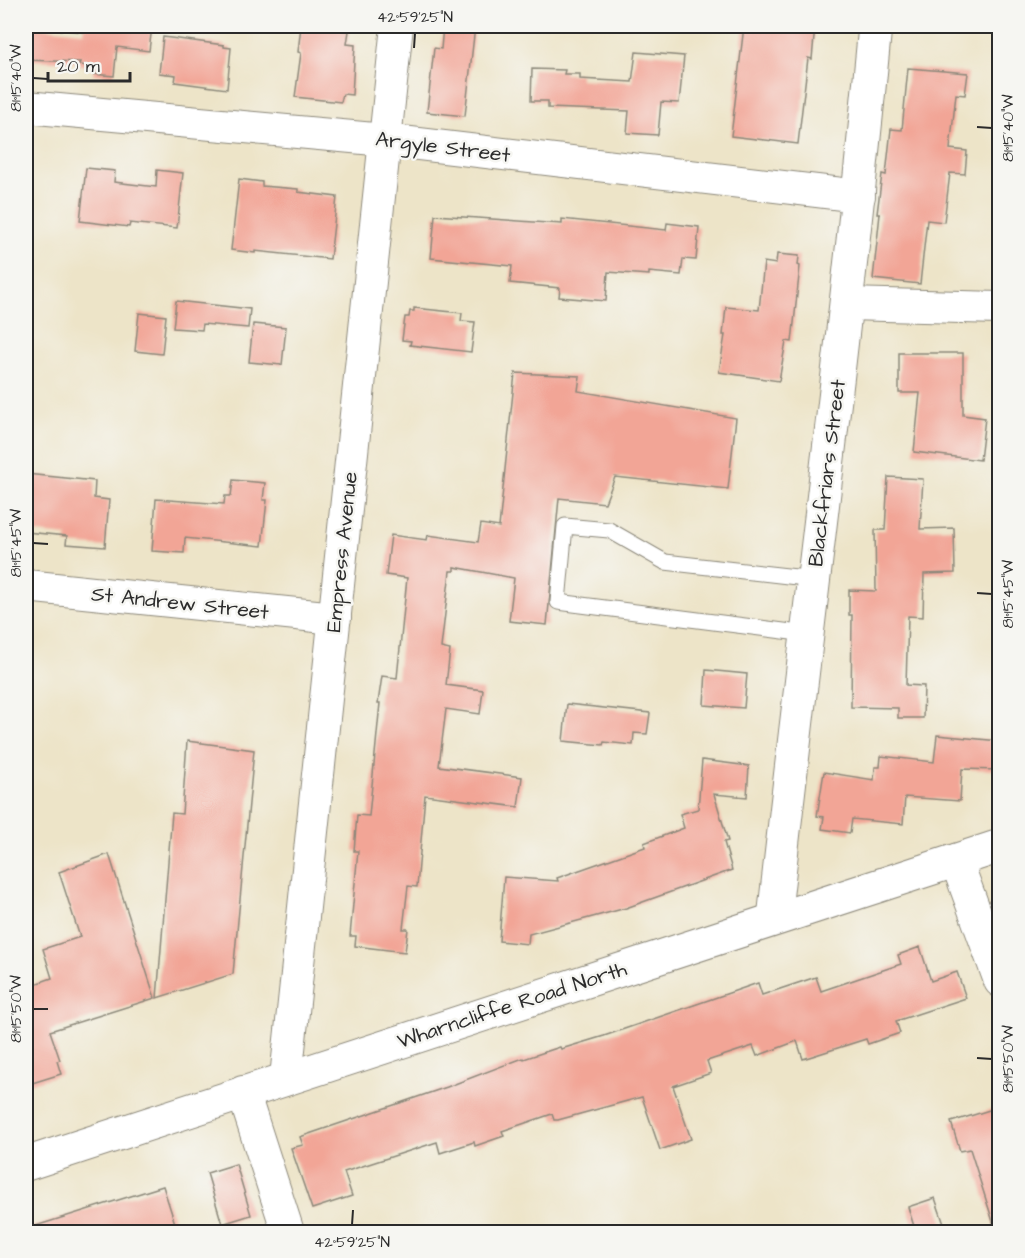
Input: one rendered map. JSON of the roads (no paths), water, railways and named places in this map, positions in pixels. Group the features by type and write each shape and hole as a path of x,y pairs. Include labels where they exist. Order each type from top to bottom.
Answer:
{"main road":[{"name":"Blackfriars Street","path":"774,919 847,304 875,26"},
{"name":"Wharncliffe Road North","path":"26,1164 999,846"}],"street":[{"name":"Empress Avenue","path":"286,1078 397,26"},
{"name":"Argyle Street","path":"26,107 385,140 859,196"},
{"path":"847,304 999,308"},
{"name":"St Andrew Street","path":"26,586 335,618"},
{"path":"956,860 999,981"},
{"path":"243,1092 288,1233"}],"lane":[{"path":"807,633 558,602 565,526 609,530 665,562 814,579"}]}
